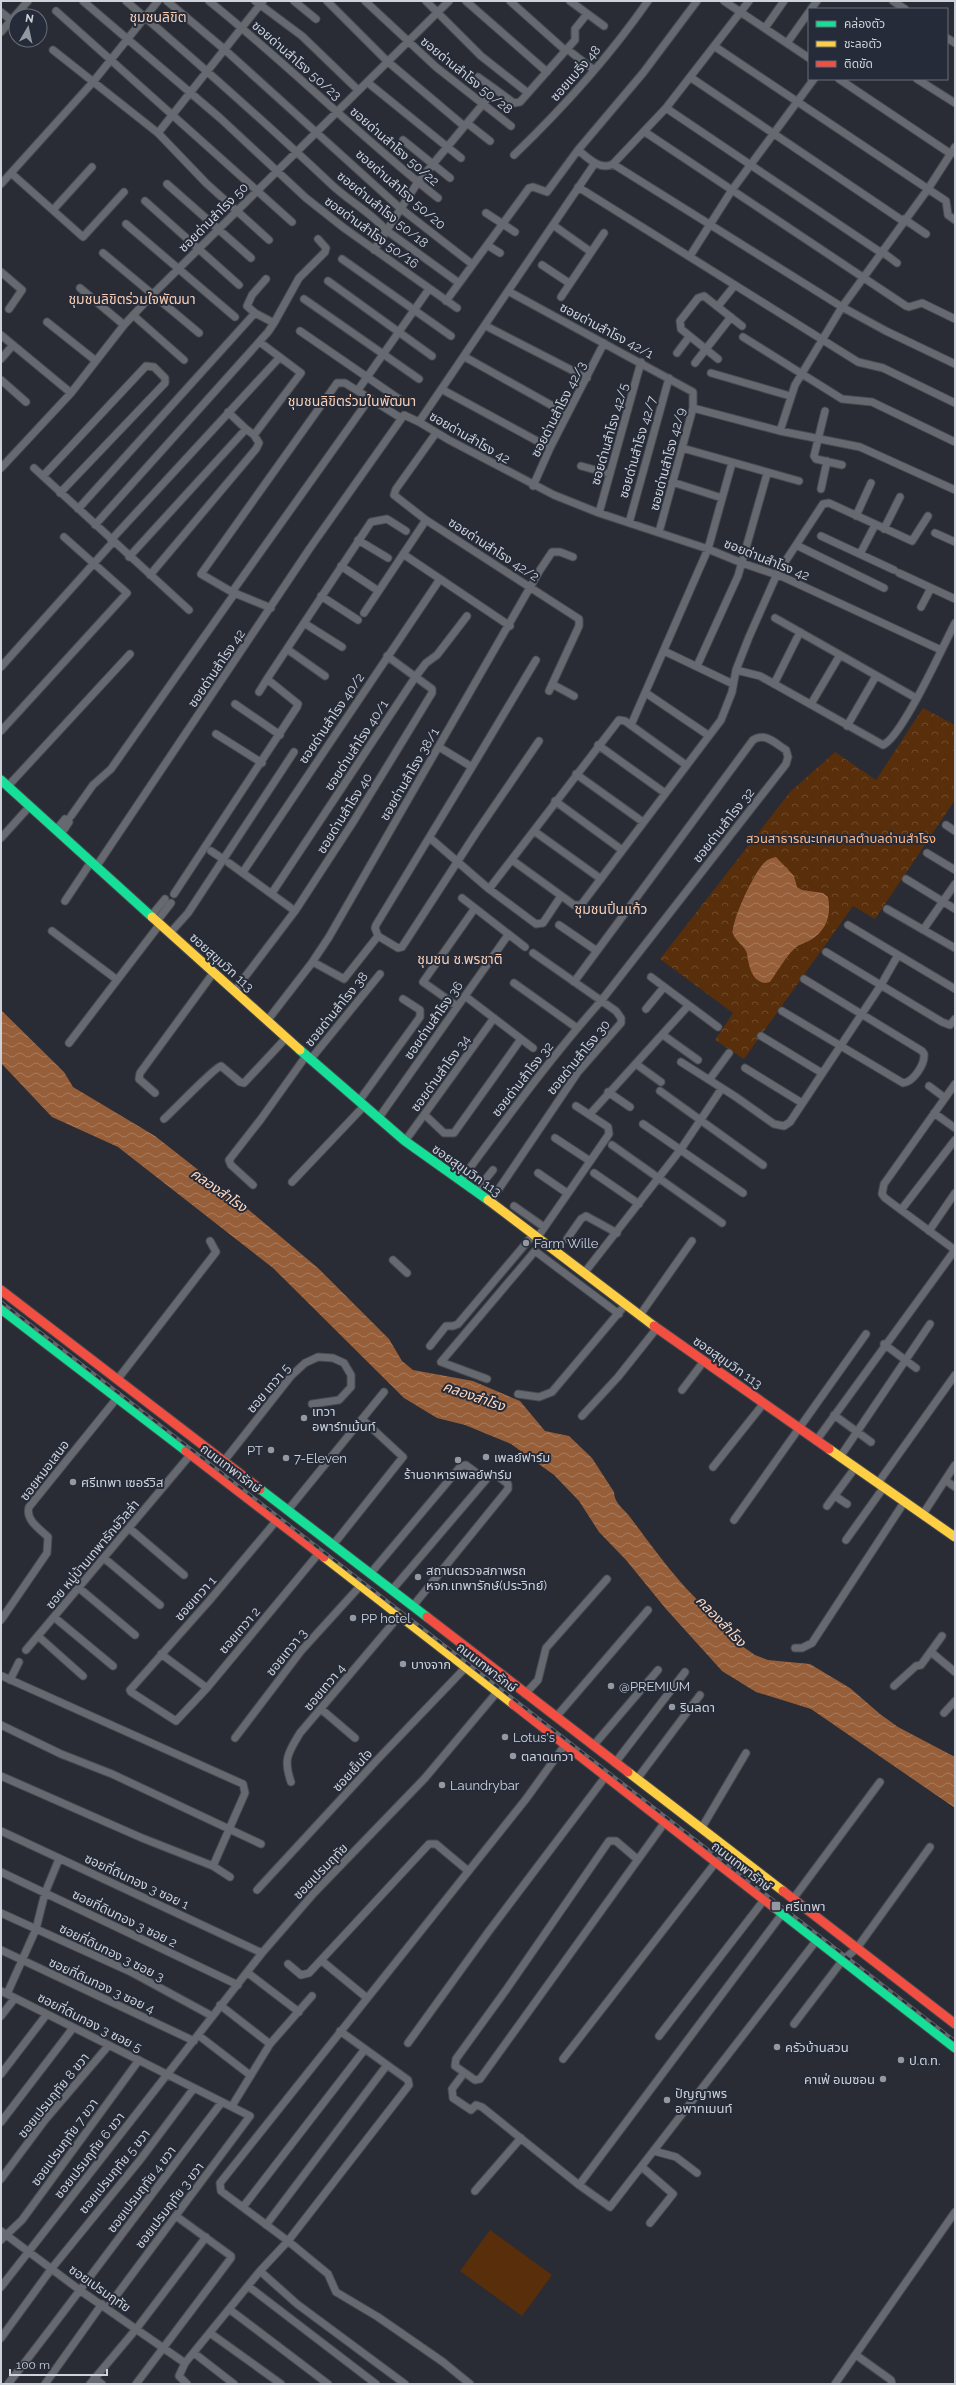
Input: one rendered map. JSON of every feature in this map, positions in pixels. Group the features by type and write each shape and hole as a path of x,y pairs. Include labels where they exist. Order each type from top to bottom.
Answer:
{"main road":[{"name":"ซอยสุขุมวิท 113","path":"4,784 235,990 308,1058 405,1141 476,1191 657,1328 955,1537"},
{"name":"ถนนเทพารักษ์","path":"1,1290 955,2024"},
{"name":"ถนนเทพารักษ์","path":"1,1309 361,1584 565,1745 955,2048"}],"street":[{"name":"ซอยด่านสำโรง 50/16","path":"84,1 190,92 306,198 374,250 457,308"},
{"name":"ซอยด่านสำโรง 50/18","path":"126,1 296,150 333,186 377,220 386,230 459,283"},
{"path":"1,184 93,82 158,1"},
{"name":"ซอยด่านสำโรง 50/20","path":"167,1 224,49 400,208 472,264"},
{"name":"ซอยด่านสำโรง 50/23","path":"210,1 242,27 336,111"},
{"path":"294,1 316,19"},
{"path":"327,1 387,61 465,124 490,140"},
{"name":"ซอยด่านสำโรง 50/28","path":"365,1 407,42 481,105 512,126"},
{"path":"426,1 482,56 528,93"},
{"name":"ซอยด่านสำโรง 50","path":"1,468 70,393 124,325 152,295 296,150 449,1"},
{"path":"466,1 547,72"},
{"path":"510,1 569,52 594,70"},
{"path":"570,1 604,26"},
{"name":"ซอยแบริ่ง 48","path":"514,155 546,124 594,70 630,26 648,1"},
{"path":"446,301 529,188 533,187 547,192 578,150 643,73 697,1"},
{"path":"724,1 808,57"},
{"path":"578,150 595,163 606,167 613,164 645,132 666,108 749,1"},
{"path":"765,28 784,1"},
{"path":"893,1 904,8"},
{"path":"158,132 242,27 259,2 307,40 358,90"},
{"path":"56,11 292,222"},
{"path":"787,43 808,13"},
{"path":"478,77 516,103 569,52 576,38 575,29 587,14"},
{"path":"1,32 8,24"},
{"path":"714,46 946,201 948,215 955,220"},
{"path":"53,50 158,132 206,183 269,240"},
{"path":"690,77 926,234"},
{"path":"690,256 732,190 813,80"},
{"path":"840,80 951,154"},
{"path":"919,80 955,102"},
{"path":"367,82 461,158"},
{"path":"374,250 418,182 495,89"},
{"path":"666,108 897,263"},
{"name":"ซอยด่านสำโรง 50/22","path":"336,111 438,198"},
{"path":"645,132 906,306 909,307 922,303 955,319"},
{"path":"403,140 450,178"},
{"path":"780,430 790,396 801,373 842,306 862,276 928,189 955,147"},
{"path":"419,422 465,357 595,163"},
{"path":"613,164 842,306 886,331 955,364"},
{"path":"53,210 92,167"},
{"path":"11,172 83,237 124,192"},
{"path":"167,184 251,258"},
{"path":"578,187 858,362 883,368 955,403"},
{"path":"145,201 198,250 239,284"},
{"path":"486,213 515,232"},
{"path":"126,224 235,317"},
{"path":"553,225 591,252"},
{"path":"561,297 604,233"},
{"path":"95,525 261,343 299,278 325,252 326,248 318,239"},
{"path":"487,245 500,253"},
{"path":"103,253 198,333"},
{"path":"342,259 450,336"},
{"path":"542,265 569,283"},
{"path":"1,272 22,290 9,309"},
{"path":"266,279 247,304 249,309 274,323"},
{"path":"328,281 432,356"},
{"path":"718,306 735,285"},
{"path":"80,288 124,325"},
{"path":"358,390 429,289"},
{"name":"ซอยด่านสำโรง 42/1","path":"508,291 641,362 693,392"},
{"path":"718,360 690,337 679,324 698,298 704,296 742,326"},
{"path":"304,300 419,380"},
{"path":"78,509 255,313"},
{"path":"134,315 184,360"},
{"path":"695,363 731,316"},
{"path":"47,322 96,361"},
{"path":"486,326 587,378"},
{"path":"300,331 399,399"},
{"path":"1,335 70,393"},
{"path":"677,353 690,337"},
{"path":"743,337 842,399 872,402 955,442"},
{"path":"254,435 301,376 301,371 261,343"},
{"name":"ซอยด่านสำโรง 42/3","path":"533,486 550,448 604,343"},
{"path":"1,359 13,345"},
{"path":"1,667 95,564 112,541 280,356"},
{"path":"465,357 567,414"},
{"name":"ซอยด่านสำโรง 42/5","path":"599,513 641,362"},
{"path":"43,476 146,366 154,367 165,378 165,383 60,493"},
{"path":"711,373 790,396"},
{"name":"ซอยด่านสำโรง 42/7","path":"629,523 669,378"},
{"path":"1,380 26,402"},
{"path":"270,608 233,592 201,574 337,383 345,383 358,390 400,418"},
{"path":"442,390 550,448"},
{"name":"ซอยด่านสำโรง 42/9","path":"659,532 693,408 693,392"},
{"path":"58,832 93,785 111,769 233,592 370,398"},
{"path":"693,408 817,439 860,447 955,490"},
{"path":"825,411 817,439 815,458 842,465"},
{"path":"150,575 256,449 259,443 254,435 228,412"},
{"name":"ซอยด่านสำโรง 42","path":"65,900 94,865 400,418 406,415 533,486 599,513 708,549 742,564 777,574 941,650"},
{"path":"129,557 246,429"},
{"name":"ซอยด่านสำโรง 42/2","path":"436,433 394,492 396,498 426,520 579,619 579,626 549,691"},
{"path":"682,448 767,474 799,481"},
{"path":"821,489 827,461"},
{"path":"630,725 646,693 708,549 732,463"},
{"path":"581,466 610,474"},
{"path":"34,468 129,557 189,610"},
{"path":"697,666 742,564 767,474"},
{"path":"672,482 722,498"},
{"path":"856,516 871,483"},
{"path":"884,529 900,497"},
{"path":"512,860 574,905 581,905 720,720 732,692 736,670 777,574 823,504 829,503 912,541 928,516"},
{"path":"259,692 371,522 387,519 406,531"},
{"path":"364,613 426,520"},
{"path":"860,554 875,525"},
{"path":"935,533 955,542"},
{"path":"821,536 955,599"},
{"path":"1,731 127,593 64,537"},
{"path":"358,540 388,558"},
{"path":"796,545 884,588"},
{"name":"ซอยด่านสำโรง 38/1","path":"267,1021 313,962 552,552 560,552 573,557"},
{"path":"403,554 510,626"},
{"path":"341,566 374,588"},
{"name":"ซอยด่านสำโรง 40/2","path":"243,872 440,579"},
{"path":"921,607 932,588"},
{"path":"322,596 358,620"},
{"name":"ซอยด่านสำโรง 40/1","path":"272,893 416,676 426,663 437,655 467,616"},
{"path":"775,618 916,698"},
{"path":"304,623 342,647"},
{"path":"736,670 760,676 883,745 892,738 916,698 955,623"},
{"path":"774,684 800,632"},
{"path":"287,649 325,676"},
{"path":"664,651 733,684"},
{"path":"4,784 130,654"},
{"path":"811,704 840,655"},
{"name":"ซอยด่านสำโรง 40","path":"235,990 295,911 355,819 432,693 432,689 387,656"},
{"path":"536,660 430,838 376,925 375,928 378,936 394,947 402,947 457,861 540,741"},
{"path":"847,726 876,676"},
{"path":"68,1043 116,979 156,921 262,763 298,704 267,679"},
{"path":"552,684 574,696"},
{"path":"646,693 708,735"},
{"path":"234,704 280,735"},
{"path":"489,889 534,831 555,801 619,720 630,725 686,765"},
{"path":"216,734 262,763"},
{"name":"ซอยด่านสำโรง 32","path":"461,1180 577,1028 602,1001 786,764 788,757 786,750 765,736 758,736 753,740 574,982"},
{"path":"598,746 665,793"},
{"path":"439,747 472,767"},
{"path":"170,933 188,913 226,861 294,752"},
{"path":"576,774 643,822"},
{"path":"555,801 622,850"},
{"path":"1,838 30,806"},
{"path":"946,825 955,830"},
{"path":"534,831 600,879"},
{"path":"430,838 489,889 531,921 540,925 548,917 562,896"},
{"path":"211,851 243,872 295,911"},
{"path":"927,853 955,870"},
{"path":"906,879 955,909"},
{"path":"923,930 955,884"},
{"path":"462,898 525,947"},
{"path":"457,1006 423,982 475,908"},
{"path":"887,909 955,948"},
{"path":"559,925 597,952"},
{"path":"848,925 955,989"},
{"path":"52,931 116,979"},
{"name":"ซอยด่านสำโรง 36","path":"378,1119 508,935"},
{"path":"313,962 344,979 378,936"},
{"path":"826,952 942,1022 950,1024 955,1019"},
{"name":"ซอยด่านสำโรง 30","path":"490,1202 578,1072 621,1023 621,1018 616,1011 533,953"},
{"path":"681,1062 779,1126 784,1126 790,1122 839,1046 861,1016 898,955"},
{"path":"155,1093 139,1079 140,1073 214,972"},
{"name":"ซอยด่านสำโรง 38","path":"253,1185 231,1165 229,1160 308,1058 380,974"},
{"path":"651,977 718,1027"},
{"path":"782,1011 903,1083 912,1079 924,1062 924,1054 922,1051 861,1016 804,979"},
{"path":"514,983 577,1028"},
{"path":"646,1009 664,987"},
{"path":"465,996 533,1048"},
{"path":"292,1182 361,1104 420,1017 420,1010 403,999"},
{"path":"590,1114 608,1092 636,1064 688,1006"},
{"name":"ซอยด่านสำโรง 34","path":"405,1141 494,1018"},
{"path":"662,1035 698,1060"},
{"path":"761,1036 822,1073"},
{"path":"164,1119 195,1091 216,1068 221,1066 240,1082 244,1083 286,1038"},
{"path":"425,1115 444,1133 454,1133 521,1039"},
{"path":"709,1080 729,1052"},
{"path":"636,1064 661,1082"},
{"path":"745,1068 802,1103"},
{"path":"816,1440 884,1344 955,1250 884,1198 882,1194 884,1184 955,1084"},
{"path":"929,1086 945,1098"},
{"path":"585,1272 617,1233 702,1121 722,1088"},
{"path":"660,1091 764,1165"},
{"path":"608,1092 630,1107"},
{"path":"430,1346 446,1326 458,1324 544,1227 605,1141 609,1130 608,1126 576,1106"},
{"path":"934,1113 955,1128"},
{"path":"643,1124 743,1193"},
{"path":"555,1138 590,1161"},
{"path":"901,1210 955,1140"},
{"path":"612,1145 722,1222"},
{"path":"476,1191 493,1170"},
{"path":"538,1173 567,1193"},
{"path":"594,1173 639,1204"},
{"path":"929,1231 955,1193"},
{"path":"514,1206 544,1227"},
{"path":"567,1239 581,1219 586,1216 617,1233"},
{"path":"117,1380 216,1252 210,1241"},
{"path":"640,1315 692,1242"},
{"path":"488,1379 441,1362 535,1251 619,1314"},
{"path":"393,1260 406,1273"},
{"path":"518,1394 539,1397 552,1392 626,1304"},
{"path":"840,1457 930,1324"},
{"path":"582,1416 618,1377 657,1328"},
{"path":"734,1520 866,1334"},
{"path":"884,1344 916,1368"},
{"name":"ซอย เทวา 5","path":"224,1461 291,1376 305,1363 318,1357 333,1358 344,1363 351,1375 351,1387 339,1400 312,1404"},
{"path":"682,1390 704,1361"},
{"path":"846,1540 881,1485 952,1386 955,1375"},
{"path":"288,1510 384,1392"},
{"name":"ซอยหมอเสนอ","path":"1,1620 47,1553 48,1537 32,1522 29,1517 29,1507 117,1398"},
{"path":"713,1467 764,1403"},
{"path":"834,1415 871,1442"},
{"path":"333,1545 404,1457 362,1418"},
{"name":"ซอย หมู่บ้านเทพารักษ์วิลล่า","path":"26,1650 191,1454"},
{"path":"922,1514 955,1465"},
{"path":"370,1574 461,1466 466,1466 478,1474"},
{"path":"828,1506 855,1468"},
{"path":"392,1590 490,1475 496,1475 508,1484 508,1489 413,1606"},
{"path":"945,1480 955,1487"},
{"path":"835,1496 846,1504"},
{"path":"795,1648 802,1648 812,1643 905,1502"},
{"name":"ซอยเทวา 1","path":"175,1721 130,1691 161,1654 210,1601 277,1520"},
{"path":"129,1528 184,1575"},
{"name":"ซอยเทวา 2","path":"175,1721 207,1688 319,1552"},
{"path":"104,1558 160,1605"},
{"path":"525,1694 538,1680 546,1648 607,1579"},
{"name":"ซอยเทวา 3","path":"235,1738 301,1651 361,1584"},
{"path":"79,1588 135,1635"},
{"path":"556,1718 648,1610"},
{"name":"ซอยเทวา 4","path":"291,1782 287,1772 288,1753 300,1732 400,1615"},
{"path":"54,1617 113,1666"},
{"path":"38,1636 83,1676"},
{"path":"894,1686 916,1666 921,1665 942,1636"},
{"path":"931,1652 955,1672"},
{"path":"161,1654 207,1688"},
{"path":"10,1680 19,1662"},
{"name":"ซอยเย็นใจ","path":"257,1890 377,1760 466,1667"},
{"path":"593,1746 658,1670"},
{"path":"615,1763 685,1672"},
{"path":"1,1677 243,1784 245,1792 230,1830 213,1866"},
{"name":"ซอยเปรมฤทัย","path":"168,2075 220,2005 248,1973 262,1953 314,1893 353,1856 425,1778 498,1691"},
{"path":"637,1779 700,1695"},
{"path":"944,1713 955,1701"},
{"path":"321,1709 355,1738"},
{"path":"1,1725 61,1754 112,1774 261,1844"},
{"path":"470,2384 424,2348 378,2317 336,2292 328,2274 243,2206 221,2191 220,2183 467,1870 526,1799 565,1745"},
{"path":"701,1829 746,1753"},
{"path":"1,1776 142,1838 213,1866 230,1877"},
{"path":"408,2043 493,1925 606,1776"},
{"path":"793,1899 880,1782"},
{"path":"637,1858 616,1841 609,1841 506,1990 456,2059 455,2066 475,2080 480,2079 637,1858 665,1822"},
{"name":"ซอยที่ดินทอง 3 ซอย 1","path":"1,1831 262,1953"},
{"path":"288,1964 305,1975 322,1961 429,1844 436,1844 467,1870"},
{"path":"794,2024 842,1961 857,1948 930,1847"},
{"path":"4,1992 23,1961 36,1929 45,1893 60,1859"},
{"path":"563,2059 716,1862"},
{"name":"ซอยที่ดินทอง 3 ซอย 2","path":"1,1872 238,1985"},
{"path":"659,2036 764,1900"},
{"name":"ซอยที่ดินทอง 3 ซอย 3","path":"1,1913 131,1972 212,2016"},
{"path":"579,2185 782,1914"},
{"path":"464,2073 452,2089 453,2098 471,2110 476,2105 482,2107 579,2185 610,2207 816,1941"},
{"name":"ซอยที่ดินทอง 3 ซอย 4","path":"1,1950 196,2038 250,2075"},
{"path":"322,1961 367,1998"},
{"path":"248,1973 299,2012"},
{"name":"ซอยที่ดินทอง 3 ซอย 5","path":"4,1992 250,2116"},
{"path":"232,2106 270,2044 312,1996"},
{"path":"1,2016 15,1998"},
{"path":"220,2005 270,2044"},
{"path":"1,2074 47,2014"},
{"path":"1,2122 73,2028"},
{"path":"187,2384 179,2376 185,2363 260,2271 288,2241 409,2085 408,2080 340,2031"},
{"name":"ซอยเปรมฤทัย 8 ขวา","path":"1,2179 45,2120 109,2045"},
{"path":"243,2206 365,2049"},
{"name":"ซอยเปรมฤทัย 7 ขวา","path":"3,2235 22,2220 138,2060"},
{"path":"266,2225 388,2065"},
{"name":"ซอยเปรมฤทัย 6 ขวา","path":"1,2288 28,2251 168,2075"},
{"name":"ซอยเปรมฤทัย 5 ขวา","path":"1,2338 52,2268 140,2160 194,2088"},
{"name":"ซอยเปรมฤทัย 4 ขวา","path":"8,2384 81,2291 160,2182 222,2102"},
{"name":"ซอยเปรมฤทัย 3 ขวา","path":"45,2384 176,2216 250,2116"},
{"path":"475,2191 521,2138"},
{"path":"654,2151 676,2157 697,2173"},
{"path":"642,2167 672,2191 673,2194 650,2223"},
{"path":"835,2384 955,2212"},
{"path":"136,2384 231,2258 231,2256 176,2216"},
{"name":"ซอยเปรมฤทัย","path":"3,2235 28,2251 81,2291 137,2328 185,2363"},
{"path":"102,2384 92,2381 137,2328 206,2237"},
{"path":"260,2271 297,2304 405,2384"},
{"path":"248,2286 376,2384"},
{"path":"229,2309 328,2384"},
{"path":"210,2333 281,2384"},
{"path":"194,2353 234,2384"},
{"path":"856,2355 891,2380 892,2384"}],"green space":[{"name":"สวนสาธารณะเทศบาลตำบลด่านสำโรง","path":"923,708 955,725 955,800 875,919 853,906 744,1059 715,1040 733,1013 660,959 790,792 835,752 876,780"},
{"path":"952,750 955,752 955,776 941,768"},
{"path":"911,757 928,767 923,774 907,764"},
{"path":"490,2230 552,2275 522,2316 460,2271"}],"water":[{"path":"776,857 794,876 797,887 802,890 823,893 828,897 829,914 823,929 813,939 799,945 794,949 770,982 765,983 760,982 754,976 746,951 734,937 733,928 739,908 755,875 766,861"},
{"name":"คลองสำโรง","path":"1,1010 64,1072 73,1087 155,1136 243,1205 318,1268 389,1339 402,1361 413,1370 473,1381 520,1401 545,1431 569,1436 592,1458 614,1492 617,1503 630,1517 676,1576 701,1604 730,1627 729,1631 742,1646 755,1655 768,1660 810,1664 850,1688 880,1714 898,1727 955,1757 955,1808 811,1709 756,1692 722,1671 666,1609 626,1560 599,1532 579,1501 554,1475 511,1444 465,1425 437,1418 404,1398 273,1268 118,1147 52,1117 1,1063"}],"railway":[{"path":"1,1302 955,2041"}],"traffic: fast":[{"path":"1,780 152,917"},
{"path":"300,1050 405,1141 488,1200"},
{"path":"1,1309 186,1451"},
{"path":"260,1489 427,1617"},
{"path":"775,1908 955,2048"}],"traffic: slow":[{"path":"152,917 300,1050"},
{"path":"488,1200 654,1326"},
{"path":"829,1449 955,1537"},
{"path":"324,1557 513,1704"},
{"path":"628,1772 783,1891"}],"traffic: jam":[{"path":"1,1290 260,1489"},
{"path":"654,1326 829,1449"},
{"path":"186,1451 324,1557"},
{"path":"427,1617 628,1772"},
{"path":"513,1704 775,1908"},
{"path":"783,1891 955,2024"}],"place":[{"name":"Farm Wille","path":"526,1243"},
{"name":"เทวา อพาร์ทเม้นท์","path":"304,1418"},
{"name":"PT","path":"271,1450"},
{"name":"เพลย์ฟาร์ม","path":"486,1457"},
{"name":"7-Eleven","path":"286,1458"},
{"name":"ร้านอาหารเพลย์ฟาร์ม","path":"458,1460"},
{"name":"ศรีเทพา เซอร์วิส","path":"73,1482"},
{"name":"สถานตรวจสภาพรถ หจก.เทพารักษ์(ประวิทย์)","path":"418,1577"},
{"name":"PP hotel","path":"353,1618"},
{"name":"บางจาก","path":"403,1664"},
{"name":"@PREMIUM","path":"611,1686"},
{"name":"รินลดา","path":"672,1707"},
{"name":"Lotus's","path":"505,1737"},
{"name":"ตลาดเทวา","path":"513,1756"},
{"name":"Laundrybar","path":"442,1785"},
{"name":"ศรีเทพา","path":"776,1906"},
{"name":"ครัวบ้านสวน","path":"777,2047"},
{"name":"ป.ต.ท.","path":"901,2060"},
{"name":"คาเฟ่ อเมซอน","path":"883,2079"},
{"name":"ปัญญาพร อพาทเมนท์","path":"667,2100"}],"district":[{"name":"ชุมชนลิขิต","path":"158,17"},
{"name":"ชุมชนลิขิตร่วมใจพัฒนา","path":"132,299"},
{"name":"ชุมชนลิขิตร่วมในพัฒนา","path":"352,401"},
{"name":"ชุมชนปิ่นแก้ว","path":"611,909"},
{"name":"ชุมชน ช.พรชาติ","path":"460,959"}]}
